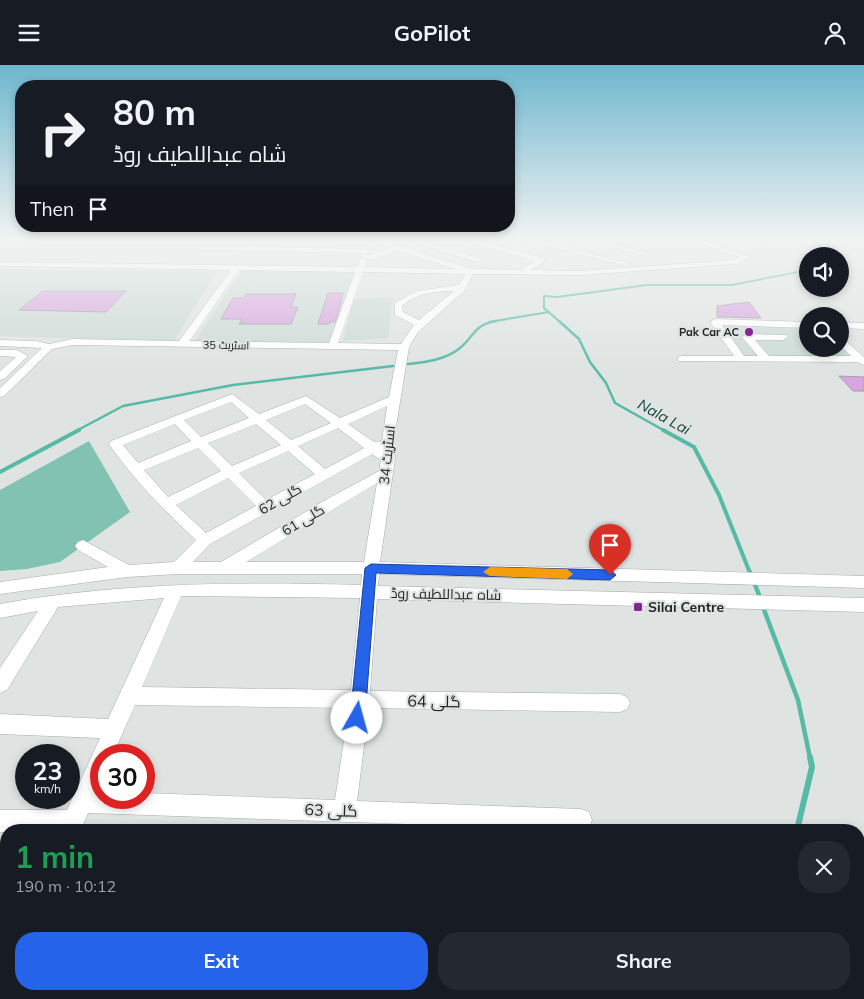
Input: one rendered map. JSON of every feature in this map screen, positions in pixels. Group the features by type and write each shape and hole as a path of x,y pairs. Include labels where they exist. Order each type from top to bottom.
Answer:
{"street":[{"path":"181,345 226,283"},
{"path":"332,347 355,283"},
{"name":"اسٹریٹ 34","path":"345,810 360,700 371,568 387,466 388,439 404,347 414,330 422,325 462,288 465,283"},
{"path":"422,325 398,313 398,305 405,298 426,291 462,288"},
{"path":"741,359 714,323 799,325"},
{"path":"849,325 864,325"},
{"path":"766,359 747,337 786,341 803,359"},
{"name":"اسٹریٹ 35","path":"0,343 36,344 48,348 73,343 404,347"},
{"path":"0,394 48,348"},
{"path":"849,348 862,361"},
{"path":"0,353 17,353 23,356 0,377"},
{"path":"682,359 862,361"},
{"path":"205,540 166,504 134,469 115,444 232,397 323,474"},
{"path":"134,469 306,399 373,448 387,466"},
{"path":"166,504 228,473 394,399"},
{"path":"176,419 228,473 265,507"},
{"name":"گلی 62","path":"178,568 205,540 388,439"},
{"name":"گلی 61","path":"222,569 334,501 387,466"},
{"path":"84,546 127,571"},
{"name":"شاہ عبداللطیف روڈ","path":"0,588 127,571 178,568 371,568 864,582"},
{"path":"74,818 112,729 176,590"},
{"name":"شاہ عبداللطیف روڈ","path":"0,611 53,601 176,590 369,592 864,605"},
{"path":"0,684 53,601"},
{"name":"گلی 64","path":"127,696 620,703"},
{"path":"0,724 112,729"},
{"name":"گلی 63","path":"0,821 345,810 580,820"}],"shaded area":[{"path":"0,283 210,283 174,341 0,336"},
{"path":"234,283 351,283 334,342 195,341"},
{"path":"393,297 388,338 343,341 353,299"},
{"path":"720,325 799,328 799,357 743,357"}],"green space":[{"path":"89,441 130,512 60,562 27,569 0,571 0,490"}],"building":[{"path":"43,291 126,291 106,312 19,310"},
{"path":"328,293 343,293 337,317 335,322 318,324"},
{"path":"246,294 296,294 291,307 298,307 291,324 239,324 242,319 221,319 233,298 244,298"},
{"path":"749,302 761,318 717,317 717,306"},
{"path":"839,376 864,377 864,391 853,391"}],"waterway":[{"name":"Nala Lai","path":"549,312 544,308 544,296 557,297 647,285 732,285 744,283"},
{"path":"489,322 549,312"},
{"name":"Nala Lai","path":"549,312 560,322"},
{"path":"408,364 442,358 465,344 478,328 496,321"},
{"name":"Nala Lai","path":"559,321 579,339 590,362 606,383 615,403 665,431"},
{"path":"76,431 123,406 233,385 393,366"},
{"path":"0,472 79,430"},
{"name":"Nala Lai","path":"663,430 694,447 719,495 750,573"},
{"name":"Nala Lai","path":"750,572 761,600"},
{"name":"Nala Lai","path":"763,607 798,700 810,758"},
{"name":"Nala Lai","path":"798,824 812,767 810,757"}],"slow traffic":[{"path":"490,572 567,574"}],"place":[{"name":"Pak Car AC","path":"749,332"},
{"name":"Silai Centre","path":"638,607"}],"route":[{"path":"357,718 371,568 610,575"}]}
